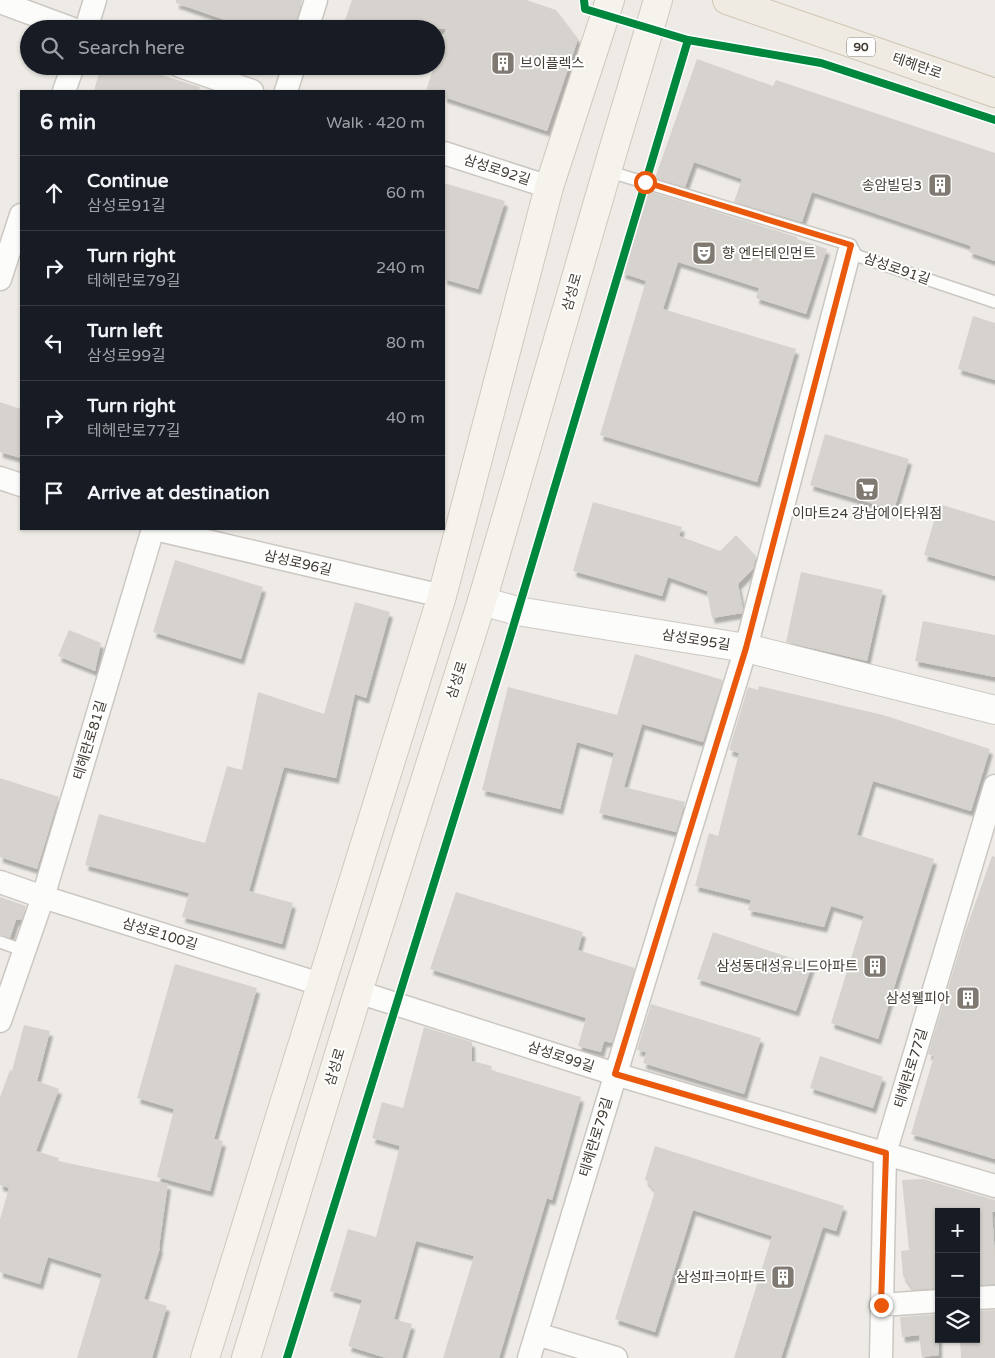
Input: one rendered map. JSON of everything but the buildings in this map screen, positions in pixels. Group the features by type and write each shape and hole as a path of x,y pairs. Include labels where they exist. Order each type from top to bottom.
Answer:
{"main road":[{"path":"205,1358 442,596 549,187 610,0"},
{"name":"삼성로","path":"246,1358 358,992 482,601 658,0"},
{"name":"테헤란로","path":"727,0 995,92"}],"street":[{"path":"89,20 95,0"},
{"path":"310,20 316,0"},
{"path":"0,2 49,20"},
{"path":"64,90 70,75"},
{"path":"206,75 249,90"},
{"path":"286,90 291,75"},
{"name":"삼성로92길","path":"445,154 549,187"},
{"path":"0,279 17,238 20,221"},
{"name":"테헤란로79길","path":"529,1358 746,648 849,253"},
{"path":"0,478 20,485"},
{"name":"테헤란로81길","path":"1,1014 43,897 154,530"},
{"name":"삼성로96길","path":"158,530 442,596"},
{"name":"삼성로95길","path":"482,601 517,612 746,648 995,710"},
{"name":"테헤란로77길","path":"881,1358 886,1153 995,786"},
{"name":"삼성로100길","path":"0,882 320,984"},
{"name":"삼성로99길","path":"358,992 615,1074 995,1186"},
{"path":"980,1298 995,1297"},
{"path":"881,1305 935,1301"},
{"path":"536,1334 616,1358"}],"lane":[{"name":"삼성로91길","path":"607,171 851,245 849,253 995,302"},
{"path":"0,942 24,951"}],"cycle path":[{"path":"584,0 585,9 688,40 821,63 995,120"},
{"path":"287,1358 508,644 688,40"}],"place":[{"name":"브이플렉스","path":"503,63"},
{"name":"송암빌딩3","path":"940,185"},
{"name":"향 엔터테인먼트","path":"704,253"},
{"name":"이마트24 강남에이타워점","path":"867,489"},
{"name":"삼성동대성유니드아파트","path":"875,966"},
{"name":"삼성웰피아","path":"968,998"},
{"name":"삼성파크아파트","path":"783,1277"}],"route":[{"path":"645,182 851,245 746,648 615,1074 886,1153 881,1305"}]}
